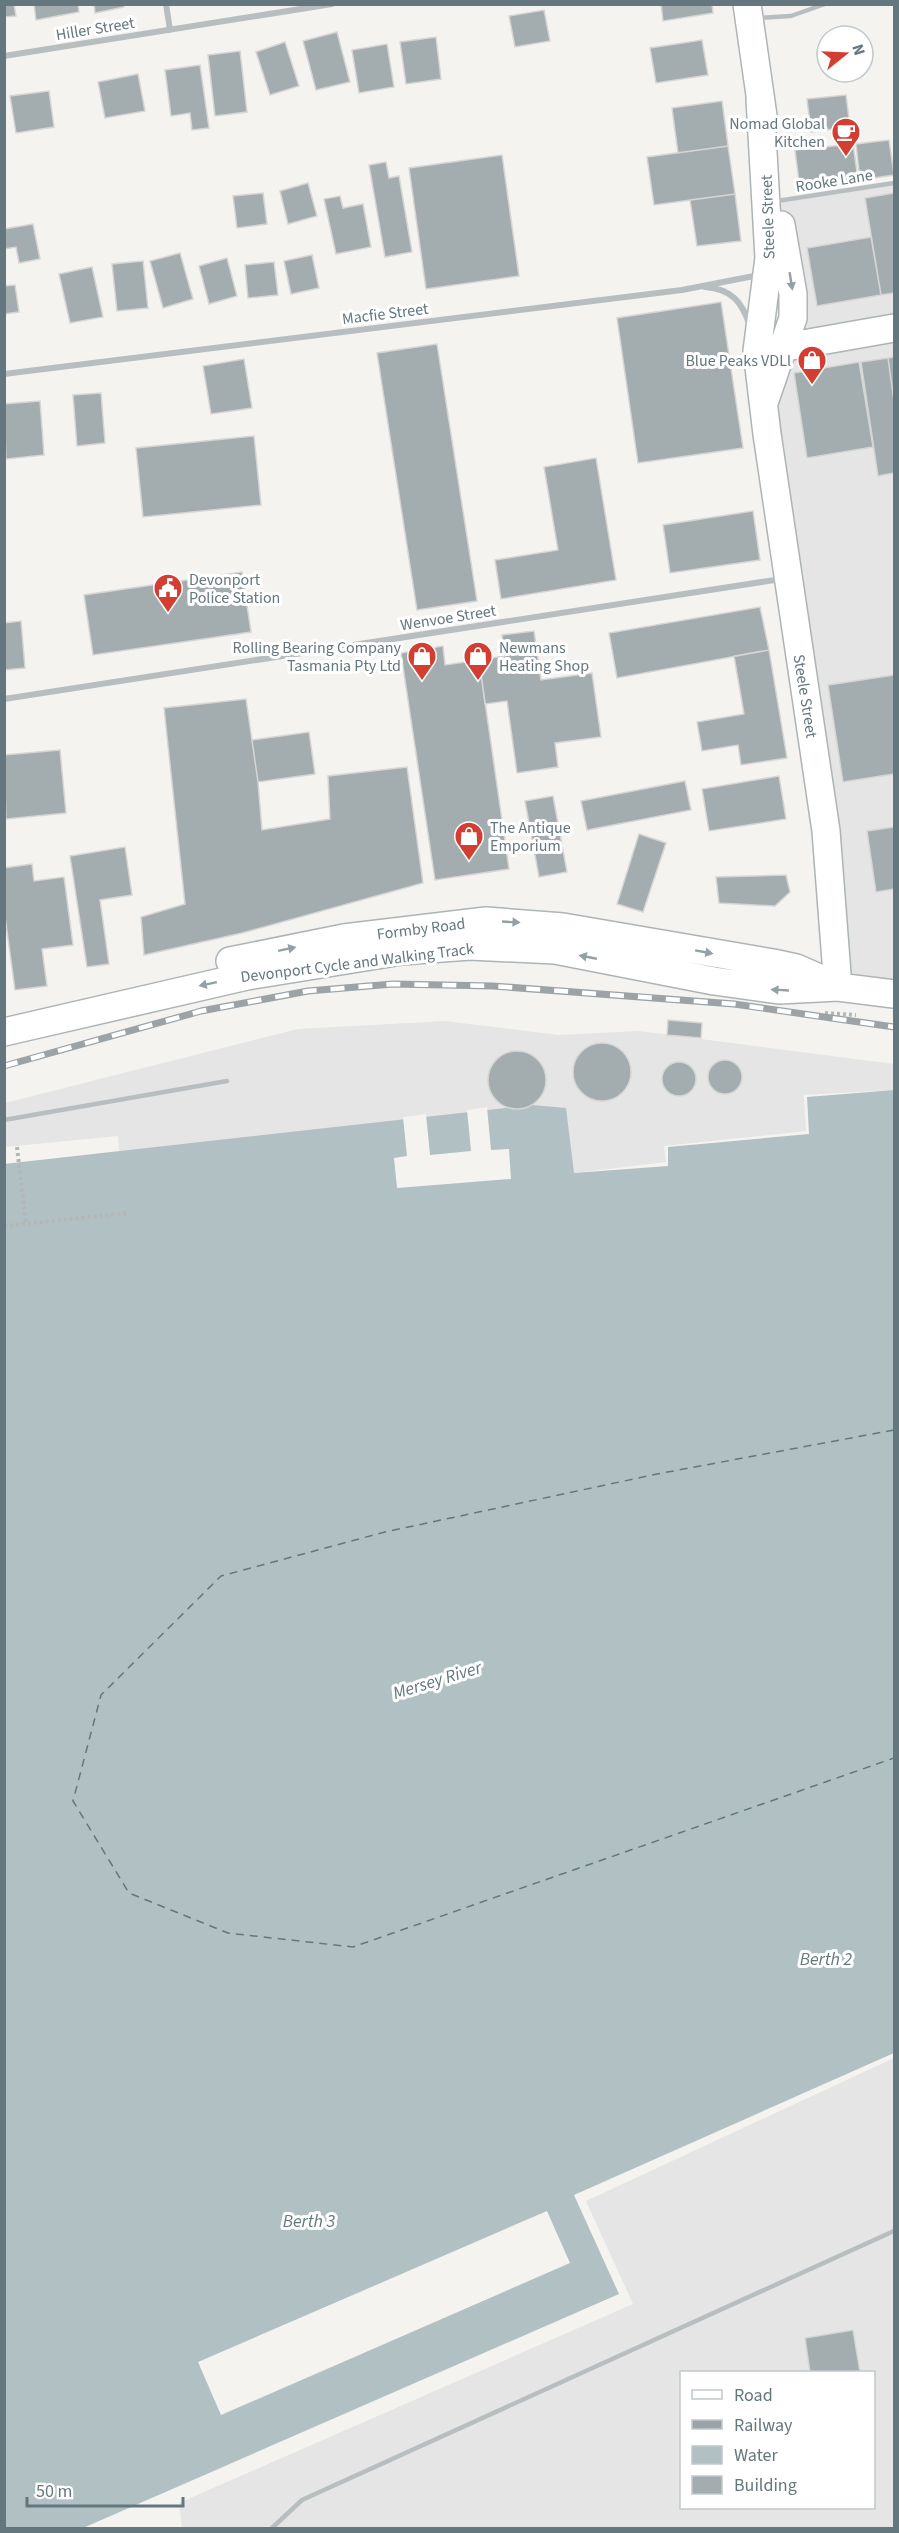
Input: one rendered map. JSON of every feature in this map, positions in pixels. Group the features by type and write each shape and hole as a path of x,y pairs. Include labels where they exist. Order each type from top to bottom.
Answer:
{"main road":[{"name":"Steele Street","path":"748,12 760,99 793,294 793,318 763,407"},
{"name":"Steele Street","path":"760,99 768,206 768,273 757,351 763,407 826,831 838,987"},
{"path":"757,351 784,349 894,328"},
{"name":"Formby Road","path":"4,1013 180,972 344,938 486,921 563,927 773,963 796,968 838,987"},
{"name":"Formby Road","path":"4,1032 247,976 402,951 470,946 555,950 714,981 779,990 838,987 894,994"}],"street":[{"path":"166,4 170,30"},
{"name":"Hiller Street","path":"4,56 332,4"},
{"name":"Macfie Street","path":"4,374 696,287 768,273"},
{"path":"696,287 720,289 734,296 748,320 757,351"},
{"name":"Wenvoe Street","path":"4,699 788,578"}],"lane":[{"path":"748,12 791,16 825,4"},
{"name":"Rooke Lane","path":"777,201 894,183"},
{"path":"4,1120 227,1081"},
{"path":"272,2529 302,2500 894,2231"}],"path":[{"path":"813,1011 859,1015"},
{"path":"17,1147 26,1224"},
{"path":"4,1226 129,1213"}],"shaded area":[{"path":"894,183 894,994 838,987 769,385 784,349 777,201"},
{"path":"445,1021 559,1035 639,1031 894,1064 894,1090 804,1095 806,1131 664,1146 666,1162 390,1195 120,1160 118,1136 5,1147 5,1103 298,1029"},
{"path":"894,2058 894,2528 182,2528 179,2503 633,2304 586,2201"}],"water":[{"path":"894,1090 894,2053 574,2195 619,2294 83,2528 5,2528 4,1164 532,1105 566,1108 574,1173 668,1166 668,1147 809,1134 807,1097"}],"pier":[{"path":"487,1107 491,1150 509,1149 511,1179 397,1188 394,1158 407,1156 403,1117 426,1114 430,1155 471,1151 467,1110"},
{"path":"547,2211 570,2263 221,2415 198,2362"}],"building":[{"path":"4,4 14,4 16,16 4,17"},
{"path":"34,4 78,4 79,12 36,20"},
{"path":"94,4 123,4 124,7 95,13"},
{"path":"661,4 712,4 713,13 663,21"},
{"path":"544,10 550,41 515,47 509,16"},
{"path":"337,32 350,82 316,90 303,41"},
{"path":"436,37 441,79 406,84 400,42"},
{"path":"702,40 708,75 656,83 650,48"},
{"path":"285,42 299,86 270,95 256,52"},
{"path":"387,44 394,87 359,93 352,50"},
{"path":"240,51 247,112 215,116 208,55"},
{"path":"200,65 209,128 192,130 190,113 171,116 165,70"},
{"path":"138,74 145,111 105,118 98,82"},
{"path":"49,91 54,127 16,133 10,96"},
{"path":"846,95 850,127 811,132 807,99"},
{"path":"722,101 728,146 678,153 672,108"},
{"path":"889,140 894,175 860,180 856,144"},
{"path":"853,144 858,179 800,189 795,150"},
{"path":"728,146 735,194 654,205 647,157"},
{"path":"502,155 519,276 426,289 409,168"},
{"path":"386,162 389,178 399,176 412,252 385,257 369,165"},
{"path":"308,183 317,216 288,224 280,191"},
{"path":"263,193 267,224 237,228 233,196"},
{"path":"894,193 894,293 881,295 865,198"},
{"path":"735,194 741,241 697,246 690,200"},
{"path":"340,196 343,208 363,204 371,247 336,254 324,199"},
{"path":"33,224 40,259 19,263 16,247 4,249 4,229"},
{"path":"871,237 881,295 817,306 807,248"},
{"path":"180,253 193,299 163,308 150,261"},
{"path":"312,255 319,288 291,294 284,261"},
{"path":"227,258 237,296 209,304 199,266"},
{"path":"143,261 148,308 117,311 112,264"},
{"path":"274,262 278,295 248,298 245,265"},
{"path":"92,267 103,317 70,323 59,274"},
{"path":"15,285 19,312 4,314 4,286"},
{"path":"721,302 743,448 638,463 617,318"},
{"path":"437,344 477,601 417,610 377,353"},
{"path":"894,357 894,401 888,358"},
{"path":"888,358 894,401 894,473 878,476 861,362"},
{"path":"244,359 252,408 211,414 203,366"},
{"path":"859,362 873,447 807,458 794,373"},
{"path":"101,393 105,443 77,446 73,395"},
{"path":"40,401 44,455 6,459 4,404"},
{"path":"254,436 261,505 143,517 136,448"},
{"path":"596,458 616,580 501,599 495,560 558,550 544,467"},
{"path":"753,511 760,560 670,573 663,525"},
{"name":"Devonport Police Station","path":"242,572 251,632 93,655 84,595"},
{"path":"760,607 769,650 617,678 609,633"},
{"path":"21,621 25,668 4,670 4,623"},
{"path":"534,631 541,680 592,673 601,737 555,743 558,767 517,773 507,701 485,704 479,660 505,656 502,635"},
{"path":"443,646 445,665 479,660 509,869 435,880 401,653"},
{"path":"769,650 787,758 741,765 738,745 702,751 697,722 744,714 734,656"},
{"path":"894,675 894,774 843,782 828,685"},
{"path":"246,699 258,782 262,830 330,819 328,776 407,767 423,883 242,933 144,955 141,917 185,904 164,708"},
{"path":"309,732 315,774 258,782 252,740"},
{"path":"60,750 66,813 6,819 4,755"},
{"path":"779,776 786,819 709,831 702,789"},
{"path":"685,781 691,810 587,830 581,801"},
{"path":"553,796 567,872 539,877 525,801"},
{"path":"894,827 894,889 876,892 867,831"},
{"path":"639,834 666,843 643,912 617,904"},
{"path":"125,847 132,895 100,900 109,964 87,967 70,856"},
{"path":"32,864 34,881 64,877 73,945 42,949 47,986 15,990 4,909 4,868"},
{"path":"786,875 790,892 775,906 719,903 716,877"},
{"path":"668,1020 702,1023 701,1038 667,1035"},
{"path":"596,1043 608,1043 623,1051 631,1066 631,1078 623,1093 608,1101 596,1101 581,1093 573,1078 573,1066 581,1051"},
{"path":"511,1051 523,1051 538,1059 546,1074 546,1086 538,1101 523,1109 511,1109 496,1101 488,1086 488,1074 496,1059"},
{"path":"725,1060 737,1065 742,1077 737,1089 725,1094 713,1089 708,1077 713,1065"},
{"path":"679,1062 691,1067 696,1079 691,1091 679,1096 667,1091 662,1079 667,1067"},
{"path":"853,2330 860,2371 810,2371 805,2338"}],"ferry route":[{"path":"894,1430 657,1474 385,1532 221,1576 101,1695 73,1801 129,1893 228,1933 353,1947 894,1758"}],"railway":[{"path":"4,1066 201,1011 308,991 393,984 493,986 734,1004 894,1027"}],"place":[{"name":"Nomad Global Kitchen","path":"846,158"},
{"name":"Blue Peaks VDLl","path":"812,386"},
{"name":"Devonport Police Station","path":"168,614"},
{"name":"Rolling Bearing Company Tasmania Pty Ltd","path":"422,682"},
{"name":"Newmans Heating Shop","path":"478,682"},
{"name":"The Antique Emporium","path":"469,862"}],"water label":[{"name":"Mersey River","path":"437,1680"},
{"name":"Berth 2","path":"826,1959"},
{"name":"Berth 3","path":"309,2221"}]}
